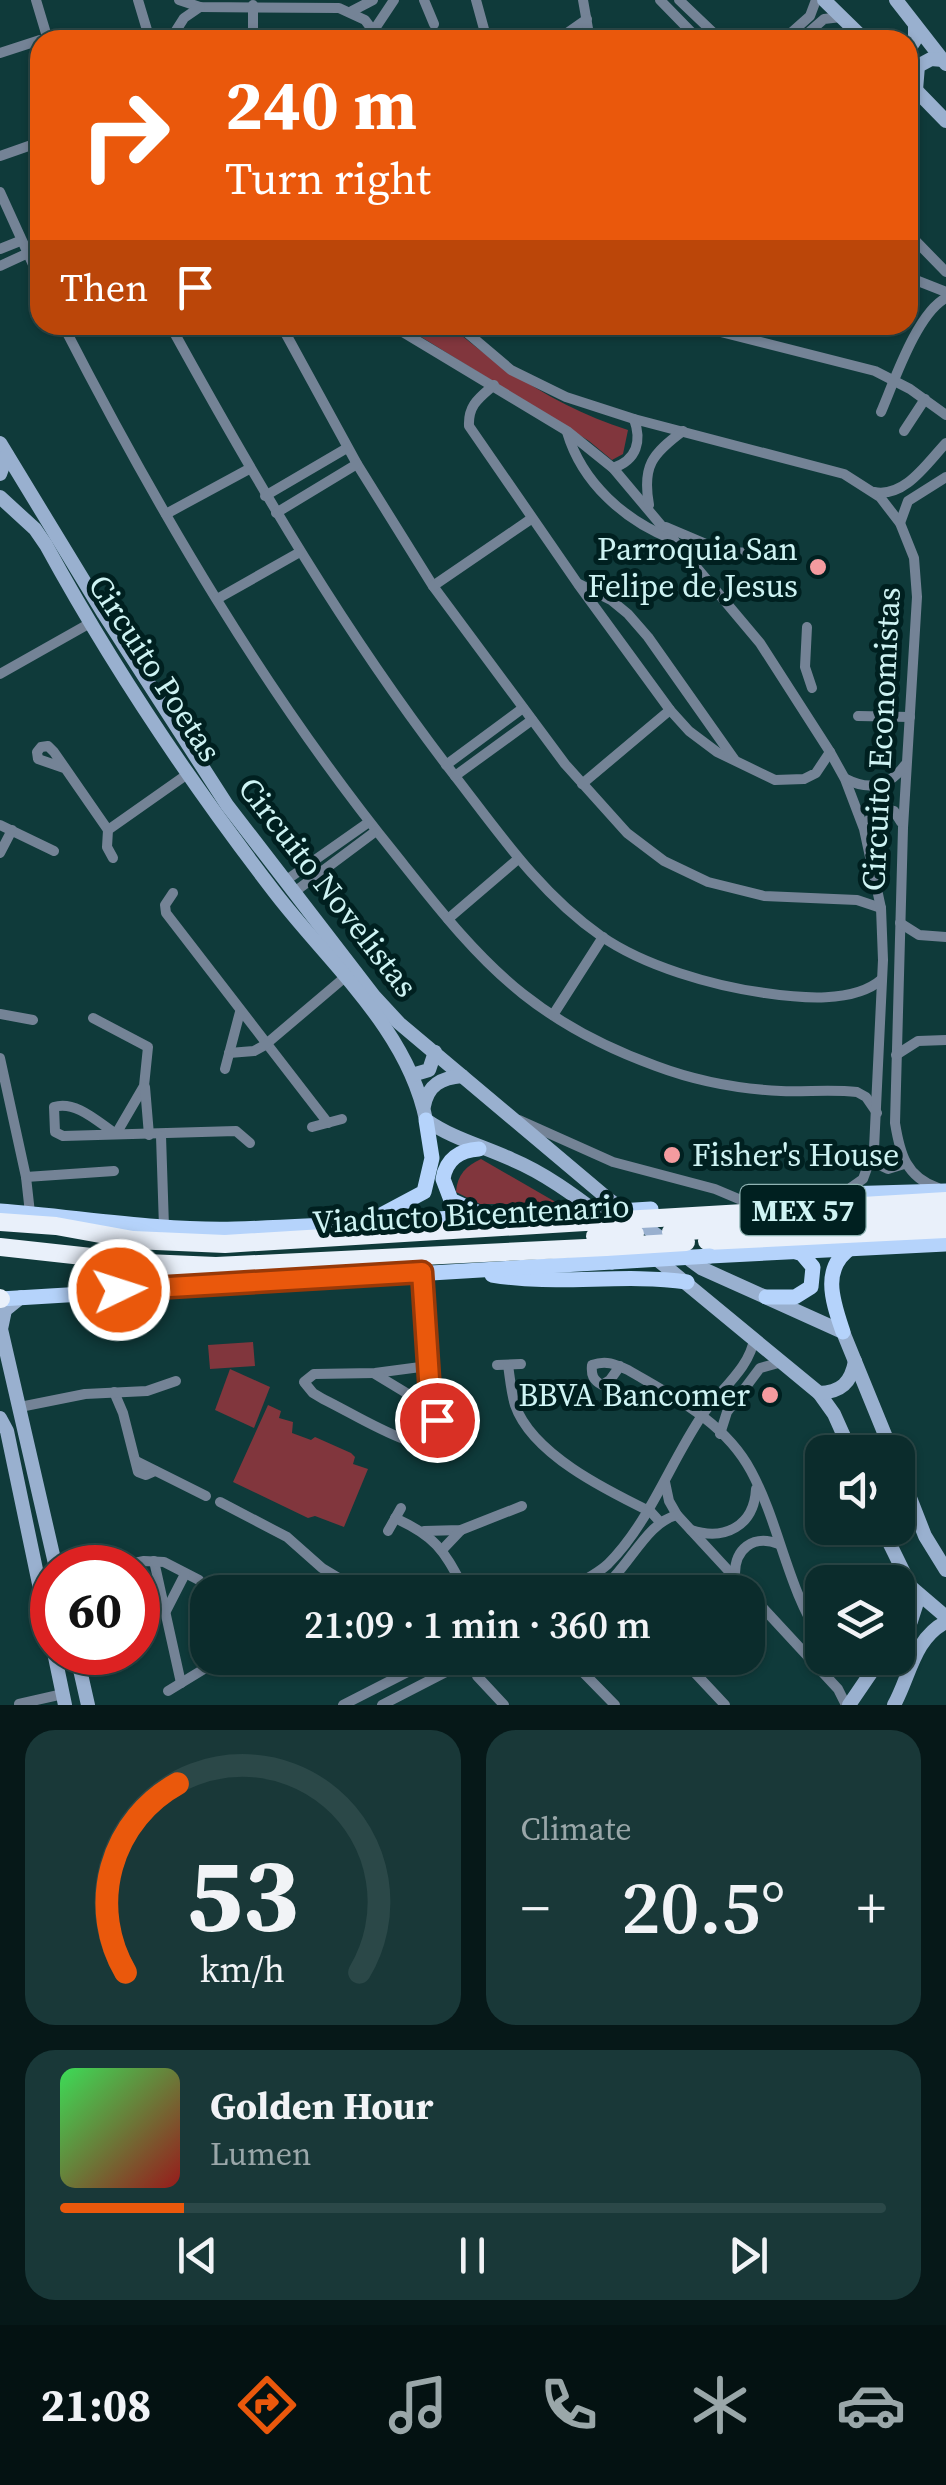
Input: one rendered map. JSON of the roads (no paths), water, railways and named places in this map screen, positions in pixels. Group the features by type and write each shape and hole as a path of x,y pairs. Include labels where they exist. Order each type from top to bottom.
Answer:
{"highway":[{"name":"MEX 57","path":"0,1247 146,1263 306,1263 594,1236 667,1225 946,1202"},
{"name":"Viaducto Bicentenario","path":"667,1225 946,1216"},
{"name":"MEX 57","path":"0,1222 56,1226 133,1240 225,1244 594,1236 667,1225 946,1229"},
{"name":"Viaducto Bicentenario","path":"0,1236 218,1257 594,1236"},
{"path":"151,1288 187,1276 306,1263"}],"main road":[{"path":"824,0 856,30"},
{"path":"896,0 944,62"},
{"path":"913,21 915,30"},
{"path":"918,66 925,60 944,62"},
{"path":"918,92 946,121"},
{"path":"0,474 3,449"},
{"name":"Circuito Novelistas","path":"3,449 208,776 289,887 399,1023 512,1116"},
{"path":"14,508 11,491 23,481"},
{"name":"Circuito Poetas","path":"0,497 46,545 189,772 276,895 388,1032 412,1075 425,1113"},
{"path":"412,1075 429,1070 434,1052"},
{"path":"370,1220 424,1192 432,1158 426,1097 445,1078 462,1076"},
{"path":"425,1113 480,1149 513,1160 575,1196 687,1282 819,1393 844,1435"},
{"path":"512,1116 607,1198 701,1268 843,1332"},
{"path":"480,1149 467,1150 453,1158 444,1172 444,1186 458,1206 594,1236 710,1256 946,1244"},
{"path":"667,1225 753,1204 841,1194 946,1190"},
{"path":"0,1211 164,1227 234,1229 494,1215"},
{"path":"0,1299 464,1270 594,1236"},
{"path":"852,1246 837,1261 831,1279 834,1304 885,1435"},
{"path":"766,1297 795,1296 810,1287 814,1277 810,1260 790,1250"},
{"path":"464,1270 512,1278 652,1278 687,1282"},
{"path":"21,1297 5,1310 1,1321 51,1545"},
{"path":"819,1393 837,1390 847,1383 855,1359"},
{"path":"0,1396 15,1384"},
{"path":"24,1426 3,1425 30,1546"},
{"path":"915,1515 946,1570"},
{"path":"890,1545 905,1578 946,1620 928,1635 907,1676 901,1701"},
{"path":"915,1611 919,1596"},
{"path":"58,1675 64,1700"},
{"path":"81,1675 88,1705"},
{"path":"848,1705 869,1675"}],"street":[{"path":"36,0 41,30"},
{"path":"138,0 147,30"},
{"path":"179,0 200,7 329,3 352,12 372,30"},
{"path":"352,12 373,0"},
{"path":"379,30 394,0"},
{"path":"424,0 434,24"},
{"path":"476,0 484,30"},
{"path":"583,0 589,30"},
{"path":"660,0 689,30"},
{"path":"679,0 710,30"},
{"path":"794,30 810,16 816,0"},
{"path":"905,0 913,21"},
{"path":"254,6 254,30"},
{"path":"176,30 184,18 200,7"},
{"path":"811,30 824,19 842,17"},
{"path":"571,30 587,19"},
{"path":"0,52 30,44"},
{"path":"0,156 30,146"},
{"path":"0,192 30,261"},
{"path":"0,249 20,241"},
{"path":"918,247 946,272"},
{"path":"0,266 26,254"},
{"path":"881,412 932,308 946,295 918,281"},
{"path":"68,335 166,514 261,670 373,826 448,919 496,970 576,1029 655,1066 704,1081 755,1089 856,1092 866,1097 877,1113"},
{"path":"175,335 249,469 355,641 518,859 561,903 603,937 700,979 768,994 809,996 849,994 874,986 882,978"},
{"path":"286,335 356,464 434,586 582,784 644,848 708,882 764,896 858,900 881,908"},
{"path":"410,335 567,432 613,468 760,643 845,779 864,829 881,908 882,978 872,1161 863,1179 841,1194"},
{"name":"Circuito Economistas","path":"469,335 498,362 538,385 634,418 825,466 873,491 900,523 914,558 916,582 902,828 896,1055 895,1123 904,1164"},
{"path":"735,335 855,364 895,380 945,412"},
{"path":"494,385 474,403 468,413 469,426 531,519 670,710 705,744 762,775 791,781 816,772 830,752"},
{"path":"904,430 925,400"},
{"path":"613,468 624,464 634,453 638,434 634,418"},
{"path":"650,508 645,483 651,461 683,431"},
{"path":"567,432 574,458 591,482 638,523 676,541"},
{"path":"873,491 884,494 899,490 946,443"},
{"path":"265,496 348,448"},
{"path":"276,514 356,464"},
{"path":"166,514 249,469"},
{"path":"900,523 908,501 946,477"},
{"path":"434,586 531,519"},
{"path":"665,526 711,548 739,554 760,553"},
{"path":"699,570 711,548"},
{"path":"217,599 300,552"},
{"path":"578,584 611,600 628,614 734,760"},
{"path":"0,674 92,622"},
{"path":"807,627 805,667 812,688"},
{"path":"781,674 805,667"},
{"path":"446,765 523,708"},
{"path":"582,784 670,710"},
{"path":"858,716 910,716"},
{"path":"455,776 532,720"},
{"path":"48,746 41,747 38,758 64,768 107,834 113,858"},
{"path":"845,779 862,786 881,784 895,777 907,761"},
{"path":"107,834 189,772"},
{"path":"864,829 871,817 887,809 897,813 902,828"},
{"path":"0,825 54,850"},
{"path":"289,887 373,826"},
{"path":"0,853 12,830"},
{"path":"448,919 518,859"},
{"path":"172,893 165,905 166,912 328,1123"},
{"path":"900,923 919,935 946,938"},
{"path":"553,1015 603,937"},
{"path":"229,1053 254,1051 265,1045 344,978"},
{"path":"225,1069 240,1012"},
{"path":"0,1014 33,1020"},
{"path":"93,1018 148,1048 144,1086 155,1135 164,1227"},
{"path":"896,1055 918,1041 946,1040"},
{"path":"0,1058 30,1213"},
{"path":"116,1134 144,1086"},
{"path":"116,1134 73,1106 54,1107 55,1132 62,1136 236,1131 250,1142"},
{"name":"Circuito Novelistas","path":"512,1116 613,1162 715,1189 753,1204"},
{"path":"312,1127 342,1119"},
{"path":"872,1161 888,1169 904,1164 918,1178 946,1190"},
{"path":"26,1177 114,1170"},
{"path":"422,1272 430,1394 437,1420 454,1449 425,1447 313,1394 304,1382 314,1374 375,1373 428,1366"},
{"path":"590,1575 608,1564 646,1510 703,1414 749,1356 754,1338"},
{"path":"620,1366 610,1380 602,1384 595,1381 592,1365 601,1362 620,1366 703,1414 746,1462 805,1611"},
{"path":"720,1434 726,1412 760,1368 782,1362"},
{"path":"509,1365 516,1406 534,1436 566,1463 660,1522"},
{"path":"375,1373 408,1394 430,1394"},
{"path":"20,1407 67,1396 134,1392 176,1381"},
{"path":"114,1392 141,1475 155,1471"},
{"path":"123,1413 134,1392"},
{"path":"425,1447 437,1420 460,1407"},
{"path":"686,1443 704,1433 720,1434"},
{"path":"136,1462 206,1496"},
{"path":"665,1480 668,1500 676,1515 732,1575"},
{"path":"691,1530 717,1535 736,1528 752,1510 756,1483"},
{"path":"220,1502 287,1536 331,1575"},
{"path":"424,1532 461,1530 522,1506"},
{"path":"388,1531 398,1513 442,1550 456,1575"},
{"path":"623,1575 660,1522 676,1515"},
{"path":"442,1550 461,1530"},
{"path":"735,1575 736,1561 748,1544 762,1540 779,1544"},
{"path":"160,1562 190,1576"},
{"path":"166,1612 185,1574"},
{"path":"160,1586 181,1683"},
{"path":"765,1610 838,1689 848,1705"},
{"path":"168,1691 195,1675"},
{"path":"343,1705 392,1675"},
{"path":"385,1705 441,1675"},
{"path":"477,1675 504,1705"},
{"path":"586,1675 615,1705"},
{"path":"697,1675 724,1705"},
{"path":"19,1704 64,1700"}],"place":[{"name":"Parroquia San Felipe de Jesus","path":"818,567"},
{"name":"Fisher's House","path":"672,1155"},
{"name":"BBVA Bancomer","path":"770,1395"}]}
